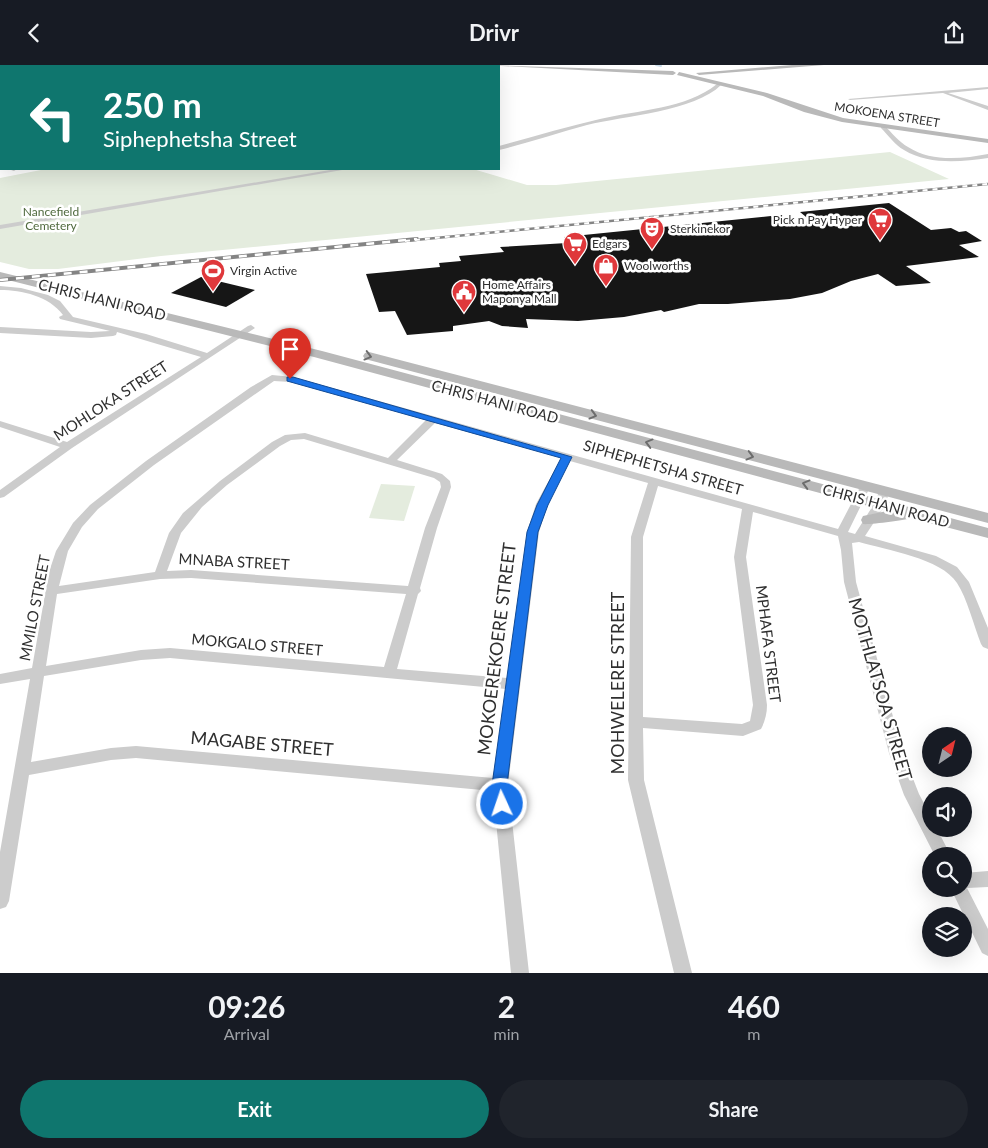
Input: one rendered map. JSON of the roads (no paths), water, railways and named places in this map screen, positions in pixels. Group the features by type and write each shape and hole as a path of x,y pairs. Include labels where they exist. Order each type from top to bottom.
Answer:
{"main road":[{"path":"500,65 673,69"},
{"path":"581,65 651,69 673,69 681,66"},
{"path":"697,75 701,70 692,67 724,69 786,65"},
{"path":"697,75 820,65"},
{"name":"MOKOENA STREET","path":"673,69 697,75 719,85 765,95 827,116 882,127 988,141"},
{"path":"891,135 900,132 928,133"},
{"name":"CHRIS HANI ROAD","path":"2,271 246,332 882,498 988,519"},
{"name":"CHRIS HANI ROAD","path":"882,498 939,520 988,533"},
{"path":"869,520 896,515 939,520"}],"street":[{"path":"500,148 599,121 694,99 714,91 719,85"},
{"path":"850,99 988,88"},
{"path":"941,92 988,108"},
{"path":"882,127 905,148 926,155 956,159 988,157"},
{"path":"0,227 339,170"},
{"path":"4,288 15,288 56,303 66,318 164,342 208,356"},
{"path":"0,330 91,335 123,332"},
{"name":"MOHLOKA STREET","path":"0,495 68,446 246,332"},
{"name":"MMILO STREET","path":"0,901 53,591 62,551 77,525 100,502 150,463 262,383 276,377 290,379"},
{"name":"SIPHEPHETSHA STREET","path":"290,379 932,559 953,570 963,582 988,644"},
{"path":"389,462 434,419"},
{"path":"0,424 68,446"},
{"path":"160,575 168,547 178,528 190,512 282,440 294,436 305,436 438,476 447,484 431,528 389,673"},
{"name":"MOKOEREKOERE STREET","path":"520,973 500,785 533,532 542,505 567,457"},
{"name":"MOHWELERE STREET","path":"654,481 637,537 636,780 683,973"},
{"path":"850,537 863,493"},
{"path":"850,537 869,520 882,498"},
{"name":"MPHAFA STREET","path":"637,722 738,730 751,728 756,725 759,719 760,705 740,557 748,507"},
{"name":"MOTHLATSOA STREET","path":"850,537 847,564 850,582 896,753 912,795 938,847"},
{"name":"MNABA STREET","path":"53,591 160,575 191,574 414,591"},
{"name":"MOKGALO STREET","path":"0,679 141,655 170,653 512,684"},
{"name":"MAGABE STREET","path":"22,770 112,754 136,752 500,785"},
{"path":"972,880 988,879"},
{"path":"963,897 988,947"}],"waterway":[{"path":"656,65 661,66"}],"railway":[{"path":"405,241 988,184"},
{"path":"0,280 417,239"}],"place":[{"name":"Pick n Pay Hyper","path":"880,241"},
{"name":"Sterkinekor","path":"652,250"},
{"name":"Edgars","path":"575,265"},
{"name":"Woolworths","path":"606,287"},
{"name":"Virgin Active","path":"213,292"},
{"name":"Home Affairs Maponya Mall","path":"464,313"}],"park label":[{"name":"Nancefield Cemetery","path":"51,219"}]}
